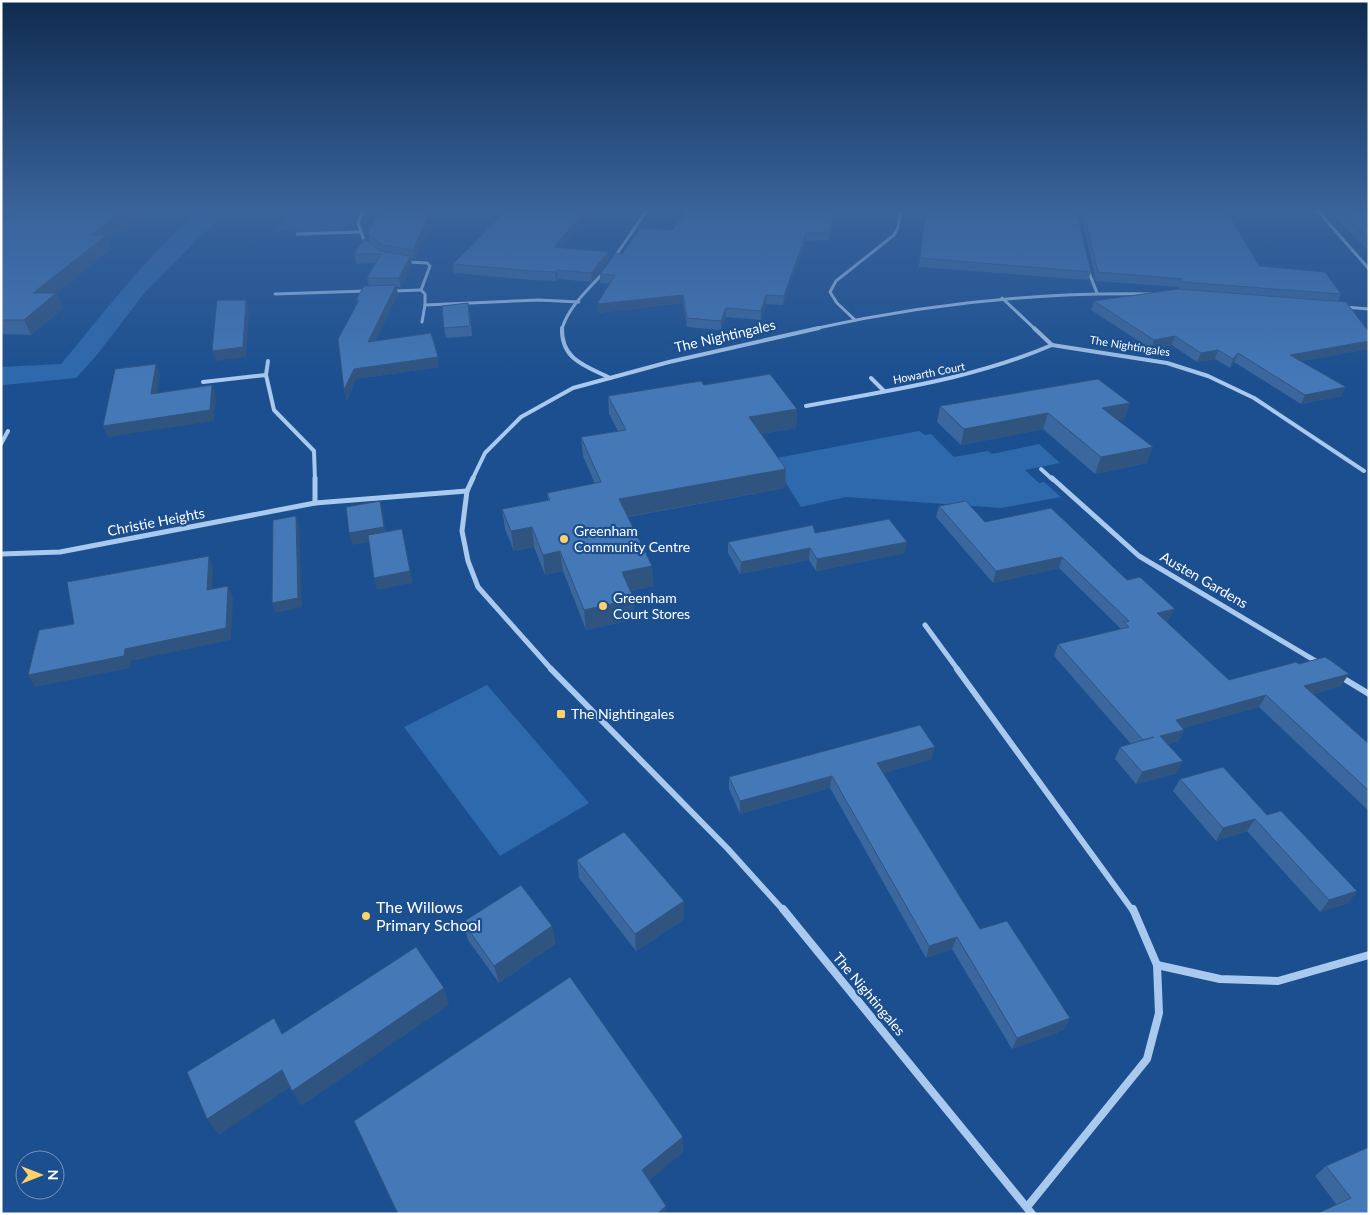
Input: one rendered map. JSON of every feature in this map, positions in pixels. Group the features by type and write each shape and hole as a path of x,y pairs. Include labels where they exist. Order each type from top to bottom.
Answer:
{"street":[{"path":"421,290 430,267"},
{"path":"607,267 568,314 559,333 562,345 579,363 610,378"},
{"path":"854,267 836,281 830,292 837,303 855,320"},
{"path":"1088,267 1097,293"},
{"path":"382,291 421,290 425,294 422,322"},
{"path":"275,294 373,291"},
{"name":"The Nightingales","path":"925,625 1132,908 1157,966 1159,1013 1147,1059 1030,1210 770,894 553,671 478,587 468,561 462,531 467,490 485,453 521,417 573,388 669,362 855,320 1002,298 1097,293 1152,294"},
{"path":"1002,298 1052,345"},
{"path":"425,305 539,300 579,302"},
{"path":"1340,306 1369,309"},
{"name":"The Nightingales","path":"1052,345 1168,363 1208,376 1254,398 1364,471"},
{"name":"Howarth Court","path":"806,406 977,374 1028,356 1052,345"},
{"path":"268,361 266,375 274,410 314,451 314,504"},
{"path":"203,382 266,375"},
{"path":"870,378 884,391"},
{"path":"1,444 8,431"},
{"name":"Austen Gardens","path":"1041,469 1139,556 1328,669"},
{"name":"Christie Heights","path":"1,554 60,552 314,504 400,494 467,490"},
{"path":"1336,674 1369,694"},
{"path":"1157,966 1220,979 1278,981 1369,955"}],"shaded area":[{"path":"143,267 170,267 146,291 96,356 76,378 3,385 1,387 1,367 61,364"},
{"path":"919,431 925,435 931,434 954,457 988,451 992,454 1039,444 1060,463 1025,470 1039,483 1044,482 1061,497 1001,508 846,497 801,507 771,459"},
{"path":"487,685 589,803 500,856 404,727"}],"building":[{"path":"1,267 67,267 33,293 56,293 24,320 1,320"},
{"path":"374,267 405,267 399,278 367,278"},
{"path":"483,267 596,267 591,273 557,270 555,272"},
{"path":"606,267 794,267 784,296 766,295 761,311 726,308 721,321 687,318 683,295 597,304 615,275 600,274"},
{"path":"1026,267 1090,267 1091,272"},
{"path":"1097,267 1267,267 1325,272 1341,294 1182,282 1182,279 1098,272"},
{"path":"396,285 368,342 431,333 438,357 354,369 344,390 338,339 359,300 356,300 364,286"},
{"path":"1178,289 1346,302 1369,332 1369,341 1290,355 1346,387 1305,395 1238,353 1233,359 1218,350 1201,353 1175,336 1154,340 1094,301"},
{"path":"217,300 246,300 243,347 212,351"},
{"path":"468,303 470,326 444,328 442,306"},
{"path":"156,364 151,394 212,385 210,410 103,426 115,369"},
{"path":"770,374 797,409 749,417 786,469 619,499 652,566 622,572 634,599 584,610 560,551 543,555 532,527 511,531 502,509 550,500 547,493 601,482 581,437 626,430 608,396 701,381 704,385"},
{"path":"1098,379 1130,403 1102,408 1153,447 1101,457 1048,413 964,429 940,406"},
{"path":"380,501 384,527 349,533 346,507"},
{"path":"966,501 985,522 1051,508 1127,580 1140,577 1175,609 1157,613 1229,680 1296,662 1299,664 1325,657 1330,660 1349,674 1304,686 1369,744 1369,791 1266,695 1176,720 1184,730 1160,736 1183,761 1142,772 1120,747 1154,737 1143,740 1058,644 1129,627 1124,622 1129,621 1062,557 996,571 939,506"},
{"path":"296,516 298,598 272,603 273,520"},
{"path":"889,519 907,542 817,559 810,548 741,562 728,542 813,525 815,533"},
{"path":"402,529 410,571 374,578 368,535"},
{"path":"209,556 207,590 228,586 226,628 125,649 124,656 28,675 39,630 74,624 67,582"},
{"path":"920,725 935,747 877,763 980,929 1007,921 1070,1018 1017,1038 957,937 929,946 832,776 740,801 729,777"},
{"path":"1223,767 1267,815 1281,811 1357,891 1329,900 1255,819 1223,828 1180,779"},
{"path":"624,832 684,901 635,934 577,860"},
{"path":"521,885 552,926 494,966 463,922"},
{"path":"416,947 444,988 292,1091 282,1070 207,1119 187,1072 274,1018 282,1034"},
{"path":"570,977 683,1137 642,1170 666,1206 657,1214 398,1214 354,1121"},
{"path":"1369,1147 1369,1214 1316,1214 1351,1198 1326,1166"}],"place":[{"name":"Greenham Community Centre","path":"564,539"},
{"name":"Greenham Court Stores","path":"603,606"},
{"name":"The Nightingales","path":"561,714"},
{"name":"The Willows Primary School","path":"366,916"}]}
